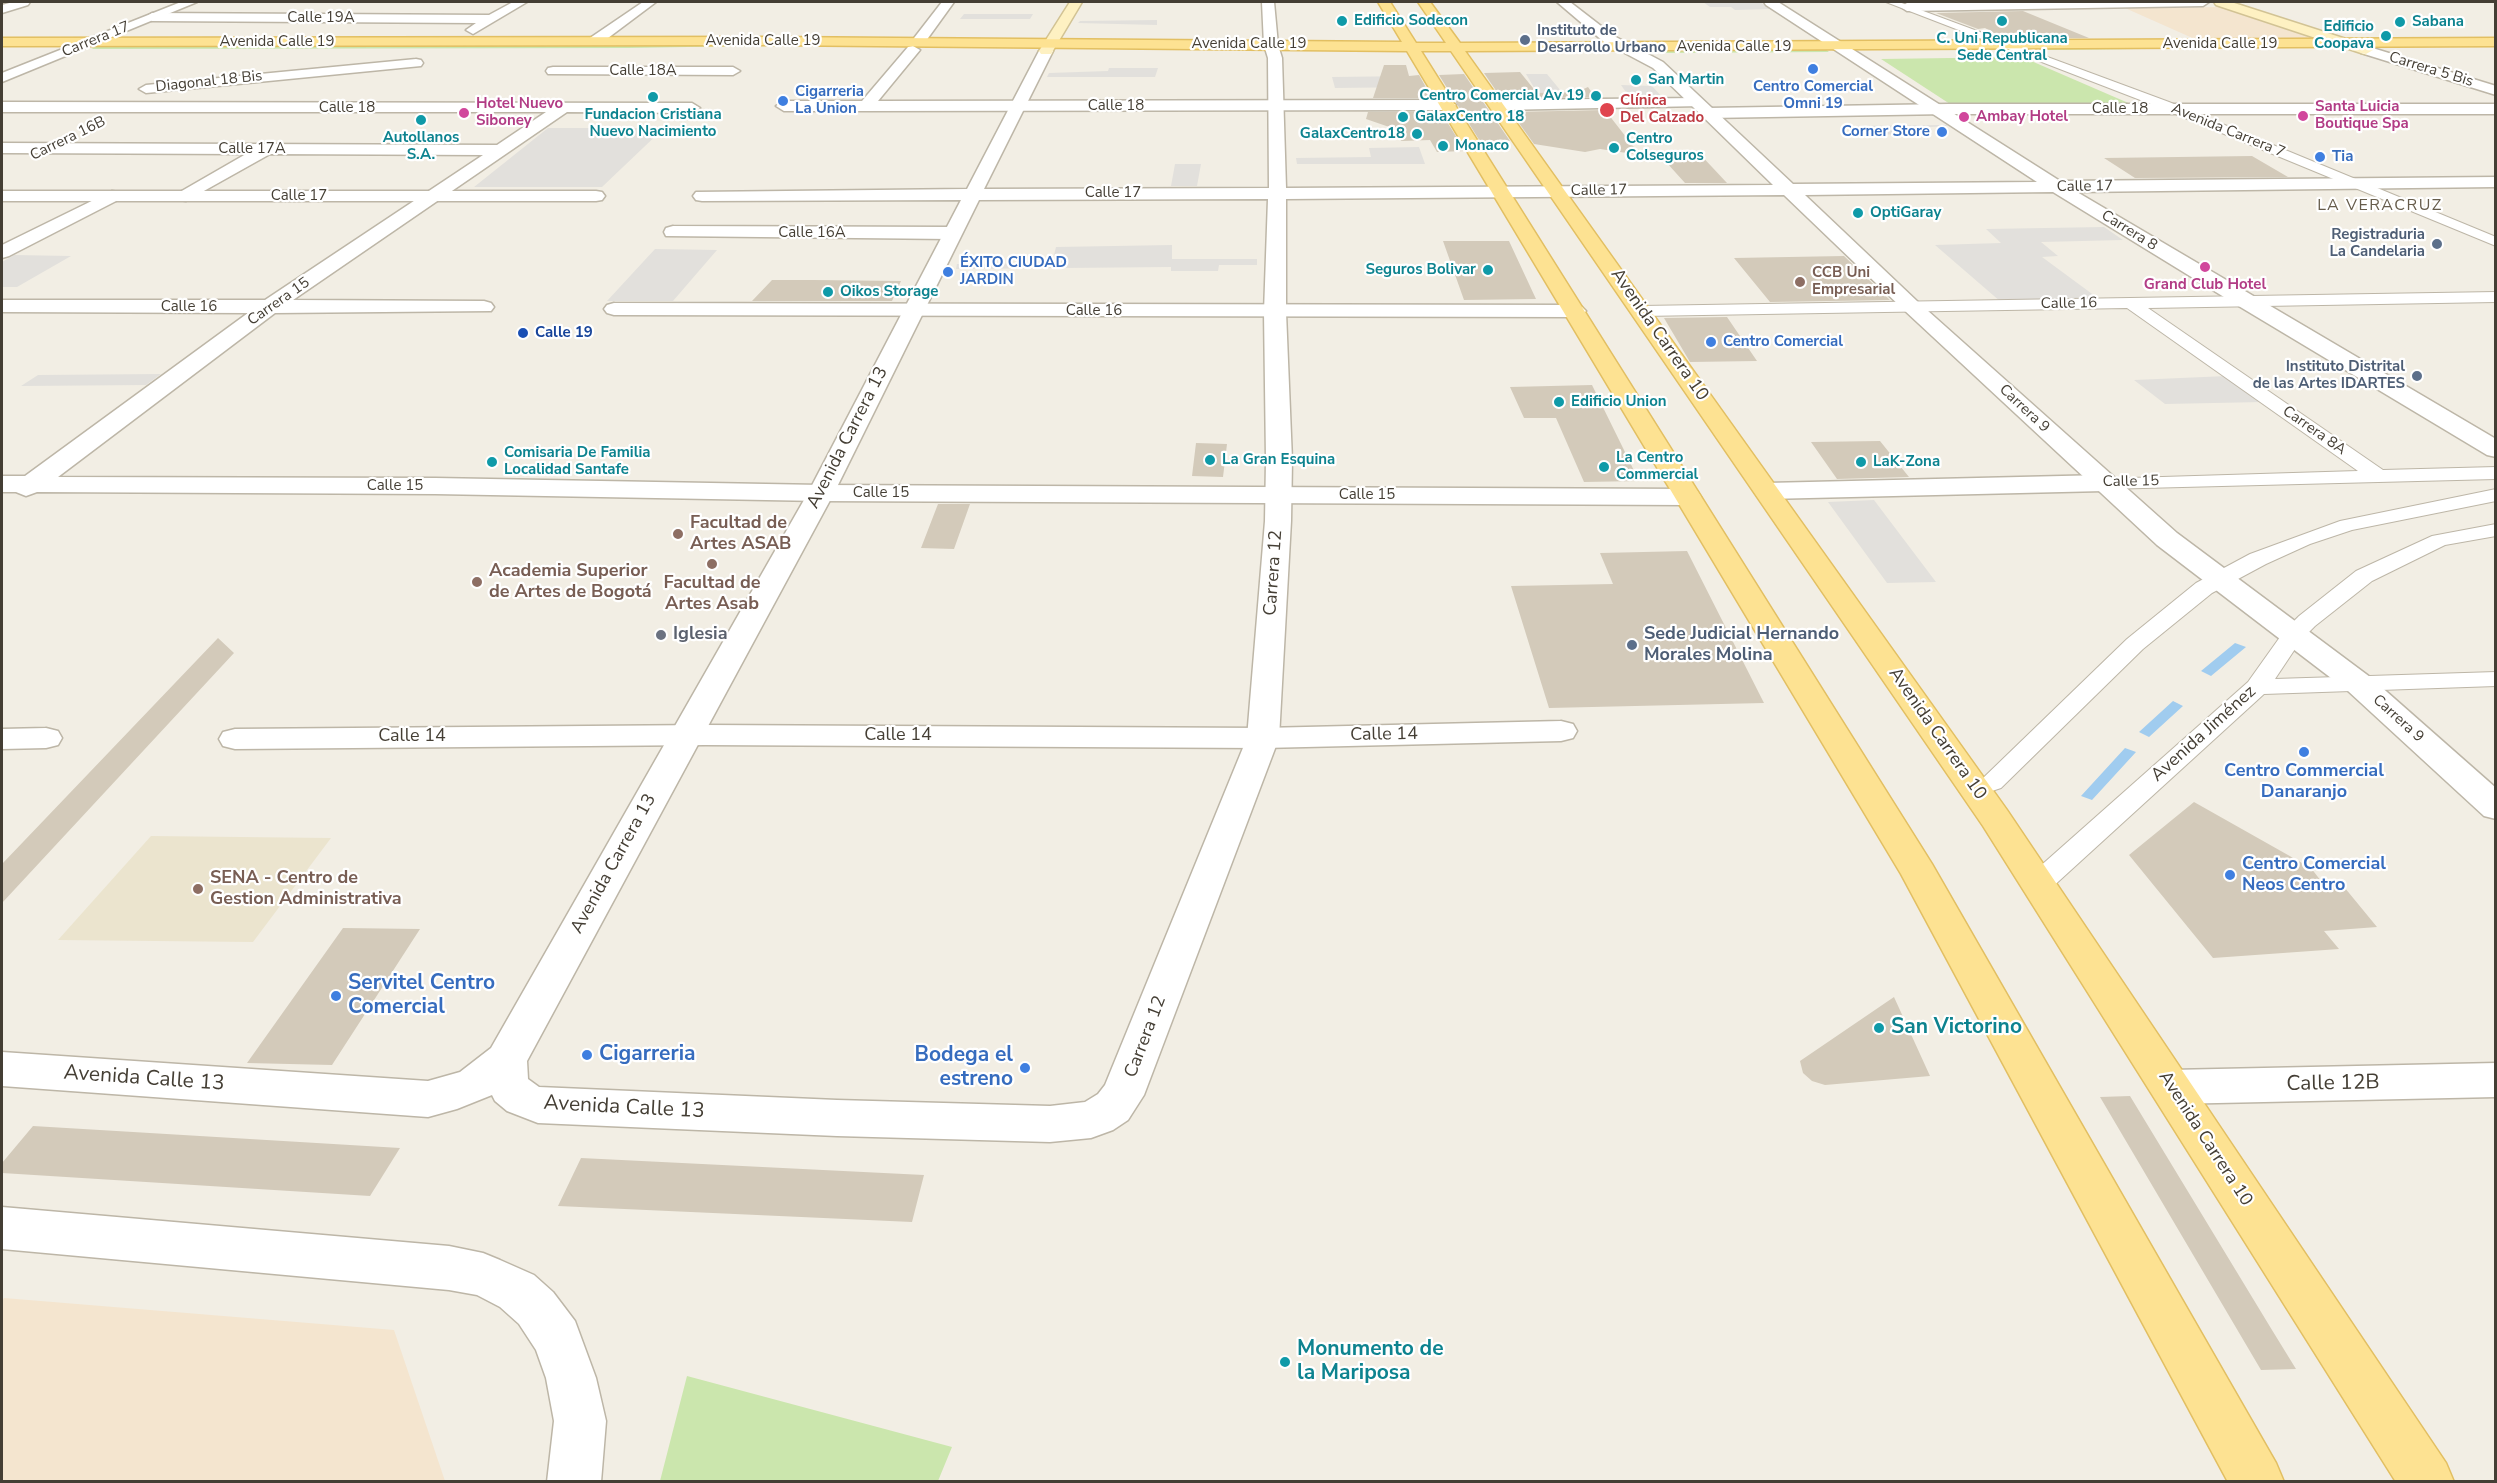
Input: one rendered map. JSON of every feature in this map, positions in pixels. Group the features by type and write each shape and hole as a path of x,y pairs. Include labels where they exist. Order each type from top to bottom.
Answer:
{"main road":[{"name":"Avenida Carrera 13","path":"1048,47 1076,2"},
{"path":"1384,2 1919,873 2257,1482"},
{"name":"Avenida Carrera 10","path":"1424,2 1995,818 2427,1482"},
{"path":"2220,2 2366,50"},
{"name":"Avenida Calle 19","path":"2,42 595,42 1414,50 1624,48 2027,52 2496,49"},
{"name":"Avenida Calle 19","path":"1459,50 1641,55 2009,45 2496,42"},
{"name":"Avenida Calle 19","path":"2,51 582,50 915,46"}],"street":[{"path":"2,9 24,2"},
{"name":"Carrera 17","path":"2,78 191,2"},
{"path":"453,42 521,2"},
{"path":"595,42 650,2"},
{"path":"866,106 948,2"},
{"name":"Carrera 12","path":"1106,1113 1123,1095 1263,738 1278,521 1279,459 1275,312 1276,105 1268,2"},
{"name":"Carrera 9","path":"1563,2 1603,35 1658,65 1911,306 2167,539 2359,684 2496,808"},
{"name":"Carrera 8","path":"1770,2 2058,187 2244,301 2496,450"},
{"name":"Avenida Carrera 7","path":"1891,2 2175,109 2496,242"},
{"path":"1907,7 2203,2"},
{"name":"Calle 19A","path":"152,18 491,19"},
{"name":"Avenida Carrera 13","path":"506,1060 821,493 913,310 937,268 951,233 1048,47"},
{"path":"186,196 437,50"},
{"name":"Calle 18A","path":"582,50 549,74 733,71"},
{"name":"Carrera 5 Bis","path":"2366,50 2496,91"},
{"name":"Diagonal 18 Bis","path":"129,90 416,63"},
{"path":"2,102 106,92"},
{"path":"504,108 520,96"},
{"name":"Calle 18","path":"784,106 1448,105"},
{"name":"Calle 18","path":"1498,105 1937,110 2496,109"},
{"name":"Calle 18","path":"2,107 692,108"},
{"name":"Carrera 16B","path":"100,123 134,107"},
{"name":"Carrera 15","path":"2,506 269,307 563,108"},
{"name":"Carrera 16B","path":"20,162 79,134"},
{"name":"Calle 17A","path":"2,148 502,150"},
{"name":"Calle 17","path":"702,196 1558,192 2496,182"},
{"name":"Calle 17","path":"2,196 596,196"},
{"path":"2,252 112,196"},
{"name":"Calle 16A","path":"674,232 951,233"},
{"name":"Calle 16","path":"1642,311 2496,297"},
{"name":"Carrera 8A","path":"2131,303 2379,476"},
{"name":"Calle 16","path":"2,306 484,308"},
{"name":"Calle 16","path":"614,309 1575,311"},
{"name":"Calle 15","path":"1767,491 2496,473"},
{"name":"Calle 15","path":"2,484 435,486 821,493 1689,497"},
{"path":"1992,782 2135,644 2204,588 2258,559 2303,540 2348,525 2496,495"},
{"name":"Avenida Jiménez","path":"2038,884 2257,687 2293,635 2307,621 2364,576 2439,540 2496,530"},
{"path":"2257,687 2496,679"},
{"name":"Calle 14","path":"235,739 685,735 1263,738 1561,732"},
{"path":"2,739 46,738"},
{"name":"Avenida Calle 13","path":"2,1069 428,1099 442,1097 475,1084 506,1060"},
{"name":"Avenida Calle 13","path":"506,1060 505,1075 510,1089 522,1099 538,1105 837,1118 1050,1124 1090,1120 1106,1113"},
{"name":"Calle 12B","path":"2171,1087 2496,1080"},
{"path":"2,1228 449,1268 483,1275 517,1291 536,1308 557,1338 571,1377 580,1421 574,1482"}],"shaded area":[{"path":"1703,2 1760,2 1773,9 1735,10 1731,7 1710,7"},
{"path":"2221,7 2318,38 2197,40 2125,8"},
{"path":"964,14 1033,14 1030,19 960,19"},
{"path":"1157,20 1157,25 1078,23 1080,21"},
{"path":"1109,68 1158,68 1155,77 1047,77 1049,73 1108,71"},
{"path":"1526,74 1547,74 1570,102 1542,101"},
{"path":"1415,76 1421,87 1335,88 1332,77"},
{"path":"1621,85 1652,86 1665,100 1632,101"},
{"path":"1848,126 1948,126 1929,127 1932,130 1917,130 1922,134 1859,135"},
{"path":"548,128 664,128 602,187 474,187"},
{"path":"1419,147 1425,164 1297,164 1296,158 1371,157 1369,148"},
{"path":"1175,164 1201,164 1197,186 1171,186"},
{"path":"2104,227 2123,240 2041,242 2058,256 2042,257 2099,299 2001,302 1935,245 2001,243 1986,229"},
{"path":"1172,245 1172,259 1257,259 1257,265 1219,265 1218,271 1171,271 1171,267 956,269 957,264 1052,263 1056,247"},
{"path":"655,249 717,250 673,301 607,301"},
{"path":"14,255 71,256 17,287 2,287 2,262"},
{"path":"161,374 146,385 21,386 38,375"},
{"path":"2227,376 2263,402 2165,404 2134,380"},
{"path":"1874,500 1936,582 1887,583 1828,502"},
{"name":"SENA - Centro de Gestion Administrativa","path":"151,836 331,838 253,942 58,940"},
{"path":"4,1298 394,1330 445,1481 2,1481 2,1301"}],"green space":[{"path":"750,44 748,46 628,48 91,49 190,45"},
{"path":"2327,44 2335,47 2046,50 2041,47"},
{"path":"1825,49 1829,52 1663,53 1660,50"},
{"path":"2022,57 2133,105 1950,104 1881,59"},
{"path":"687,1376 952,1447 938,1481 660,1481"}],"water":[{"path":"2235,643 2246,647 2211,676 2201,671"},
{"path":"2173,701 2183,706 2149,737 2139,732"},
{"path":"2125,748 2136,752 2092,800 2081,796"}],"building":[{"path":"2023,11 2089,38 2003,38 1985,28 1978,29 1936,13"},
{"path":"1384,65 1406,65 1409,76 1419,75 1432,98 1373,98"},
{"path":"1520,72 1537,93 1577,92 1588,87 1595,97 1501,98 1484,73"},
{"path":"1464,74 1510,141 1499,139 1506,150 1486,151 1439,75"},
{"name":"Centro Colseguros","path":"1605,110 1640,155 1600,149 1585,152 1534,144 1511,112"},
{"path":"1368,112 1441,112 1465,151 1437,152 1430,140 1401,141 1395,129 1366,119"},
{"path":"1697,151 1727,183 1685,183 1657,152"},
{"path":"2252,156 2288,177 2135,178 2104,158"},
{"name":"Seguros Bolivar","path":"1443,241 1509,241 1536,299 1464,300"},
{"name":"CCB Uni Empresarial","path":"1844,256 1890,300 1770,302 1734,258"},
{"name":"Oikos Storage","path":"772,280 901,281 892,301 752,301"},
{"name":"Centro Comercial","path":"1727,317 1757,361 1690,362 1664,318"},
{"path":"1592,385 1639,481 1584,482 1556,418 1524,418 1510,387"},
{"name":"LaK-Zona","path":"1880,441 1909,477 1837,479 1811,442"},
{"name":"La Gran Esquina","path":"1196,443 1227,444 1223,477 1192,476"},
{"path":"938,504 970,504 954,549 921,548"},
{"name":"Sede Judicial Hernando Morales Molina","path":"1687,551 1764,703 1549,708 1511,586 1613,584 1600,553"},
{"path":"218,638 234,653 2,903 2,864"},
{"name":"Centro Comercial Neos Centro","path":"2194,802 2311,868 2321,881 2340,882 2377,927 2324,931 2339,949 2213,958 2129,855"},
{"name":"Servitel Centro Comercial","path":"343,928 420,929 332,1065 247,1063"},
{"name":"San Victorino","path":"1894,997 1930,1076 1825,1085 1812,1081 1803,1073 1800,1061"},
{"path":"2130,1096 2296,1369 2261,1370 2100,1097"},
{"path":"33,1126 400,1148 370,1196 2,1173 2,1163"},
{"path":"581,1158 924,1175 912,1222 558,1206"}],"place":[{"name":"Edificio Sodecon","path":"1342,21"},
{"name":"C. Uni Republicana Sede Central","path":"2002,21"},
{"name":"Sabana","path":"2400,22"},
{"name":"Edificio Coopava","path":"2386,36"},
{"name":"Instituto de Desarrollo Urbano","path":"1525,40"},
{"name":"Centro Comercial Omni 19","path":"1813,69"},
{"name":"San Martin","path":"1636,80"},
{"name":"Centro Comercial Av 19","path":"1596,96"},
{"name":"Fundacion Cristiana Nuevo Nacimiento","path":"653,97"},
{"name":"Cigarreria La Union","path":"783,101"},
{"name":"Clínica Del Calzado","path":"1607,110"},
{"name":"Hotel Nuevo Siboney","path":"464,113"},
{"name":"Santa Luicia Boutique Spa","path":"2303,116"},
{"name":"GalaxCentro 18","path":"1403,117"},
{"name":"Ambay Hotel","path":"1964,117"},
{"name":"Autollanos S.A.","path":"421,120"},
{"name":"Corner Store","path":"1942,132"},
{"name":"GalaxCentro18","path":"1417,134"},
{"name":"Monaco","path":"1443,146"},
{"name":"Centro Colseguros","path":"1614,148"},
{"name":"Tia","path":"2320,157"},
{"name":"OptiGaray","path":"1858,213"},
{"name":"Registraduria La Candelaria","path":"2437,244"},
{"name":"Grand Club Hotel","path":"2205,267"},
{"name":"Seguros Bolivar","path":"1488,270"},
{"name":"ÉXITO CIUDAD JARDIN","path":"948,272"},
{"name":"CCB Uni Empresarial","path":"1800,282"},
{"name":"Oikos Storage","path":"828,292"},
{"name":"Calle 19","path":"523,333"},
{"name":"Centro Comercial","path":"1711,342"},
{"name":"Instituto Distrital de las Artes IDARTES","path":"2417,376"},
{"name":"Edificio Union","path":"1559,402"},
{"name":"La Gran Esquina","path":"1210,460"},
{"name":"Comisaria De Familia Localidad Santafe","path":"492,462"},
{"name":"LaK-Zona","path":"1861,462"},
{"name":"La Centro Commercial","path":"1604,467"},
{"name":"Facultad de Artes ASAB","path":"678,534"},
{"name":"Facultad de Artes Asab","path":"712,564"},
{"name":"Academia Superior de Artes de Bogotá","path":"477,582"},
{"name":"Iglesia","path":"661,635"},
{"name":"Sede Judicial Hernando Morales Molina","path":"1632,645"},
{"name":"Centro Commercial Danaranjo","path":"2304,752"},
{"name":"Centro Comercial Neos Centro","path":"2230,875"},
{"name":"SENA - Centro de Gestion Administrativa","path":"198,889"},
{"name":"Servitel Centro Comercial","path":"336,996"},
{"name":"San Victorino","path":"1879,1028"},
{"name":"Cigarreria","path":"587,1055"},
{"name":"Bodega el estreno","path":"1025,1068"},
{"name":"Monumento de la Mariposa","path":"1285,1362"}],"district":[{"name":"LA VERACRUZ","path":"2380,206"}]}
